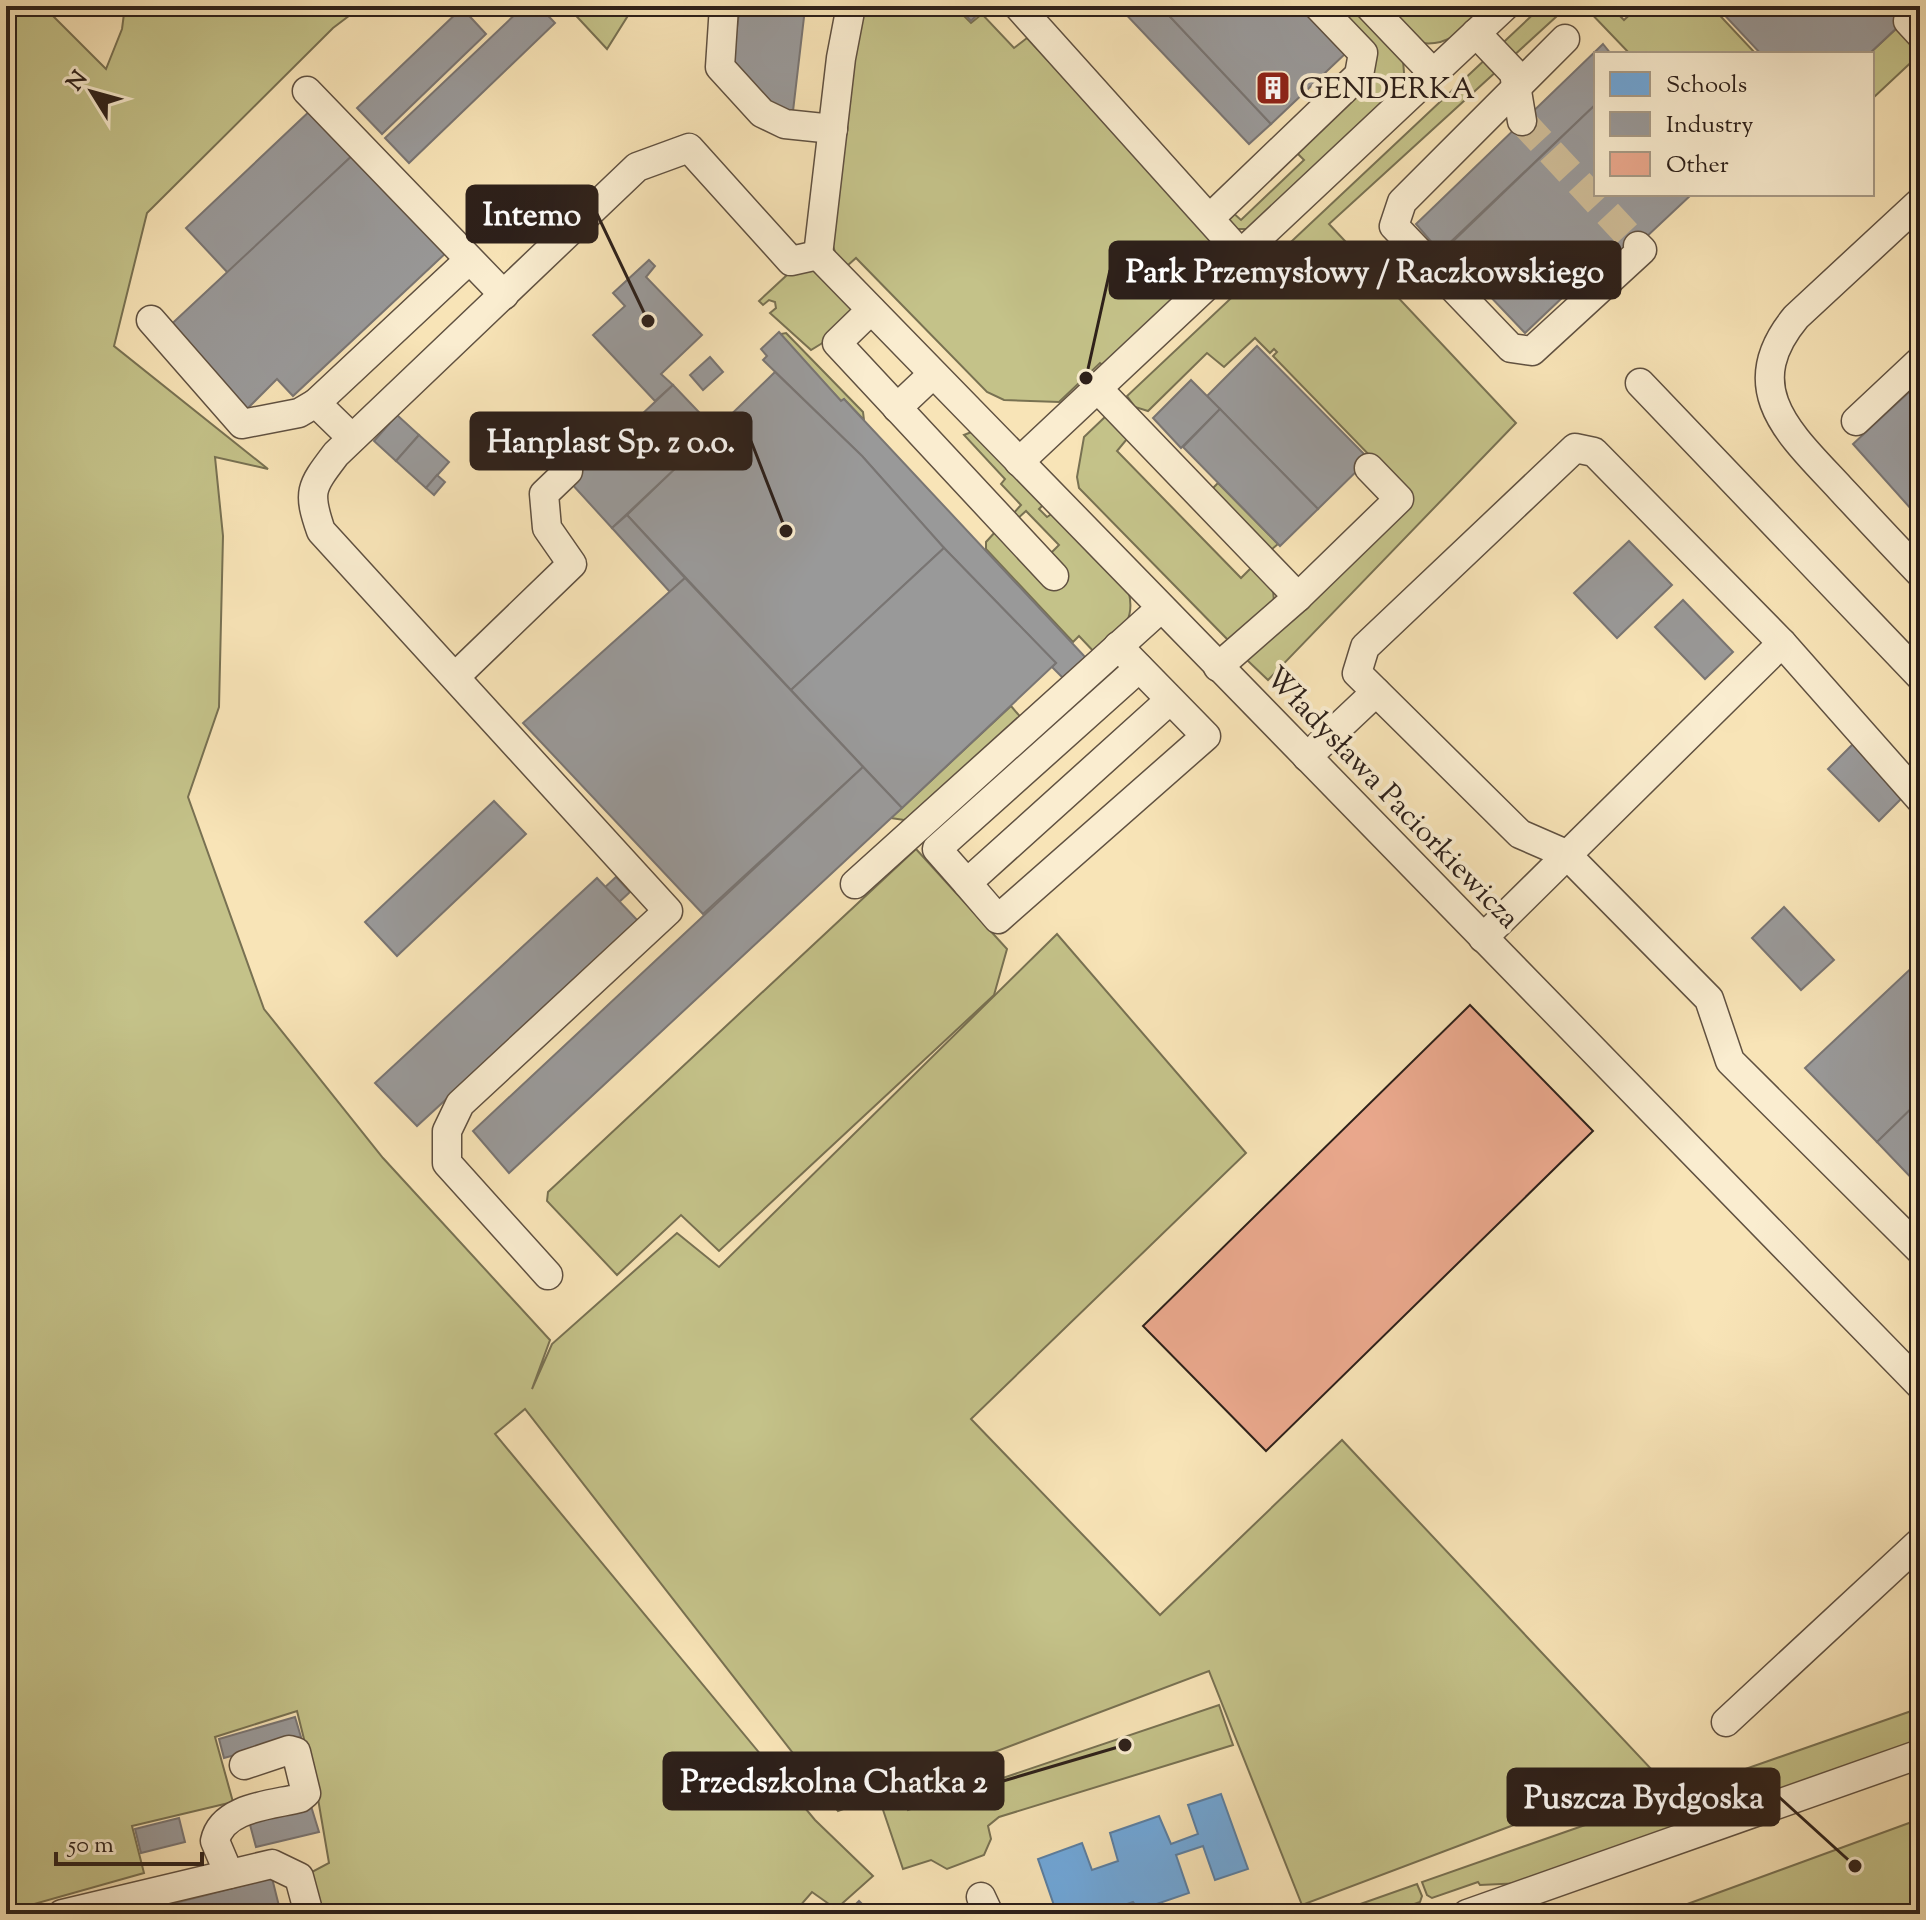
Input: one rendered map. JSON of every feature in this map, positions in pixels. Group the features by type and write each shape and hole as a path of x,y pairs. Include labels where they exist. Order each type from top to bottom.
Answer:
{"street":[{"path":"724,6 720,67 762,113 785,124 833,129"},
{"path":"548,1275 447,1163 447,1131 460,1104 668,911 321,531 311,502 317,479 336,454 637,167 689,148 791,261 818,255 844,35 851,6"},
{"path":"1018,6 1241,254"},
{"path":"1210,218 1359,75 1363,53 1318,6"},
{"path":"1369,6 1433,73"},
{"path":"1019,462 1505,6"},
{"path":"1476,33 1514,73 1522,121"},
{"path":"1565,39 1402,202 1394,226 1511,348 1532,351 1642,250 1638,246"},
{"path":"307,91 504,295"},
{"path":"1920,202 1796,317 1775,348 1770,371 1775,406 1793,437 1920,573"},
{"name":"Władysława Paciorkiewicza","path":"818,255 1920,1385"},
{"path":"151,320 242,424 299,413 316,403 469,260"},
{"path":"871,310 837,343 1054,576"},
{"path":"1856,421 1920,361"},
{"path":"897,408 933,374"},
{"path":"1640,383 1920,676"},
{"path":"1098,389 1298,597"},
{"path":"316,403 352,438"},
{"path":"1920,799 1782,643 1594,452 1575,448 1365,647 1357,673 1520,834 1566,854 1709,999 1730,1061 1920,1250"},
{"path":"1218,667 1298,597 1399,499 1369,468"},
{"path":"456,676 572,564 547,528 544,494 568,471"},
{"path":"855,884 1161,608"},
{"path":"1483,938 1782,643"},
{"path":"1118,646 1206,736 998,919 937,849 1139,668"},
{"path":"1307,757 1376,692"},
{"path":"967,883 1170,700"},
{"path":"1726,1722 1920,1542"},
{"path":"229,1874 215,1841 221,1828 239,1813 300,1798 306,1793 296,1752 289,1750 244,1765"},
{"path":"1467,1914 1920,1754"},
{"path":"62,1914 272,1864 299,1877 309,1914"}],"shaded area":[{"path":"6,6 43,6 106,69 122,29 125,6 362,6 333,28 147,213 114,346 268,469 215,457 223,536 219,707 188,797 264,1009 383,1158 550,1340 532,1389 552,1344 677,1233 719,1267 1057,934 1246,1153 971,1419 1160,1615 1342,1440 1654,1772 1302,1905 1209,1671 838,1811 525,1409 495,1434 815,1820 873,1876 836,1909 812,1892 793,1914 316,1914 308,1874 329,1863 316,1787 297,1711 215,1737 233,1802 132,1826 144,1873 6,1912"},
{"path":"567,6 634,6 607,49"},
{"path":"860,6 954,6 971,23 982,14 1014,48 1027,38 1177,199 1217,247 1217,257 1105,367 1100,363 1059,402 1004,400 987,392 856,258 847,266 837,258 833,246"},
{"path":"1330,6 1362,6 1403,60 1404,73 1400,86 1250,229 1236,229 1228,221 1231,211 1241,220 1304,160 1294,150 1368,80"},
{"path":"1376,6 1413,6 1417,10 1427,6 1435,13 1443,6 1489,6 1451,38 1422,43"},
{"path":"1542,6 1568,6 1329,224 1516,423 1268,680 1247,660 1412,499 1273,356 1277,352 1274,349 1270,353 1255,338 1224,367 1207,353 1148,411 1135,407 1127,396"},
{"path":"1584,6 1610,6 1624,20 1639,6 1711,6 1754,52 1628,52"},
{"path":"1897,28 1918,50 1920,48 1920,54 1874,97 1874,52 1871,52"},
{"path":"813,270 854,310 824,342 811,350 770,313 776,308 775,302 769,300 763,305 759,301 787,275"},
{"path":"786,333 863,412 864,420 844,399 841,401 784,340 781,334"},
{"path":"1107,415 1127,439 1117,451 1241,578 1252,567 1273,589 1274,603 1230,642 1079,488 1077,477 1084,437"},
{"path":"974,431 1044,504 1039,509 1047,517 1053,513 1129,593 1130,613 1127,621 1118,635 1097,655 1079,636 1073,642 986,549 986,542 996,531 1048,556 1059,545 1026,511 1016,520 1012,515 1021,505 1001,484 1005,479 964,435"},
{"path":"1218,483 1278,544 1271,550 1211,490"},
{"path":"1011,706 1023,720 920,811 904,820 891,818"},
{"path":"916,849 1007,949 994,995 719,1251 681,1215 617,1275 547,1201 548,1192"},
{"path":"1219,1705 1233,1745 999,1817 988,1826 991,1839 984,1855 947,1869 931,1860 903,1869 879,1798 902,1792 908,1810"},
{"path":"1920,1708 1920,1743 1523,1883 1480,1885 1478,1882 1432,1898 1427,1895 1422,1882"},
{"path":"1920,1819 1920,1914 1660,1914"},
{"path":"1417,1884 1422,1896 1420,1902 1386,1914 1332,1914"}],"building: Schools":[{"path":"1221,1794 1248,1869 1215,1880 1203,1846 1176,1855 1189,1893 1139,1910 1133,1902 1105,1914 1057,1914 1038,1859 1082,1843 1092,1870 1118,1861 1110,1833 1159,1816 1171,1844 1198,1834 1188,1805"}],"building: Industry":[{"path":"524,6 539,6 555,23 409,163 385,138"},
{"path":"740,6 801,6 804,17 793,111 763,107 731,71"},
{"path":"957,6 986,6 971,21"},
{"path":"1118,6 1160,6 1271,124 1249,144"},
{"name":"GENDERKA","path":"1160,6 1302,6 1346,53 1271,124"},
{"path":"1716,6 1920,6 1871,52 1759,52"},
{"path":"462,8 486,34 382,134 357,108"},
{"path":"1603,44 1609,52 1595,52"},
{"path":"1594,53 1594,106 1440,252 1416,224"},
{"path":"1594,106 1594,196 1690,196 1611,270 1602,260 1525,333 1445,249"},
{"path":"313,108 355,153 228,273 186,228"},
{"path":"355,153 449,250 293,396 277,379 243,413 163,332"},
{"path":"649,260 655,266 646,277 702,335 661,374 673,385 655,401 593,335 625,306 613,293"},
{"path":"779,332 1086,658 1064,679 1052,667 1056,663 944,548 862,456 763,360 767,356 761,349"},
{"path":"1257,346 1369,459 1318,509 1207,396"},
{"path":"710,357 723,372 703,390 690,375"},
{"path":"775,372 862,456 944,548 791,690 627,515"},
{"path":"1191,380 1220,409 1181,448 1153,418"},
{"path":"673,385 716,430 612,528 570,482"},
{"path":"1909,392 1920,403 1920,519 1853,444"},
{"path":"1220,409 1318,509 1280,546 1183,447"},
{"path":"397,415 419,435 396,461 374,441"},
{"path":"419,435 449,462 426,488 396,461"},
{"path":"437,475 445,482 434,495 426,488"},
{"path":"627,515 685,578 670,592 612,528"},
{"path":"1629,541 1672,585 1617,638 1574,593"},
{"path":"944,548 1056,663 902,808 791,690"},
{"path":"685,578 863,767 703,914 523,723"},
{"path":"1683,600 1733,652 1705,679 1655,627"},
{"path":"1855,742 1906,794 1879,821 1828,769"},
{"path":"863,767 902,808 509,1173 473,1131"},
{"path":"494,801 526,834 397,956 365,922"},
{"path":"616,877 630,892 617,904 603,889"},
{"path":"597,878 639,922 417,1126 375,1083"},
{"path":"1784,907 1834,960 1801,990 1752,938"},
{"path":"1920,960 1920,1100 1877,1142 1805,1068"},
{"path":"1920,1100 1920,1187 1877,1142"},
{"path":"295,1717 301,1737 224,1758 219,1739"},
{"path":"311,1806 319,1832 256,1847 249,1821"},
{"path":"179,1818 185,1842 141,1853 135,1829"},
{"path":"272,1878 281,1914 132,1914"},
{"path":"859,1901 872,1914 848,1912"}],"building: Other":[{"path":"1470,1005 1593,1131 1266,1451 1143,1326"}],"tunnel":[{"path":"1522,121 1638,246"}],"place":[{"name":"GENDERKA","path":"1273,88"},
{"name":"Intemo","path":"648,321"},
{"name":"Park Przemysłowy / Raczkowskiego","path":"1086,378"},
{"name":"Hanplast Sp. z o.o.","path":"786,531"},
{"name":"Przedszkolna Chatka 2","path":"1125,1745"},
{"name":"Puszcza Bydgoska","path":"1855,1866"}]}
